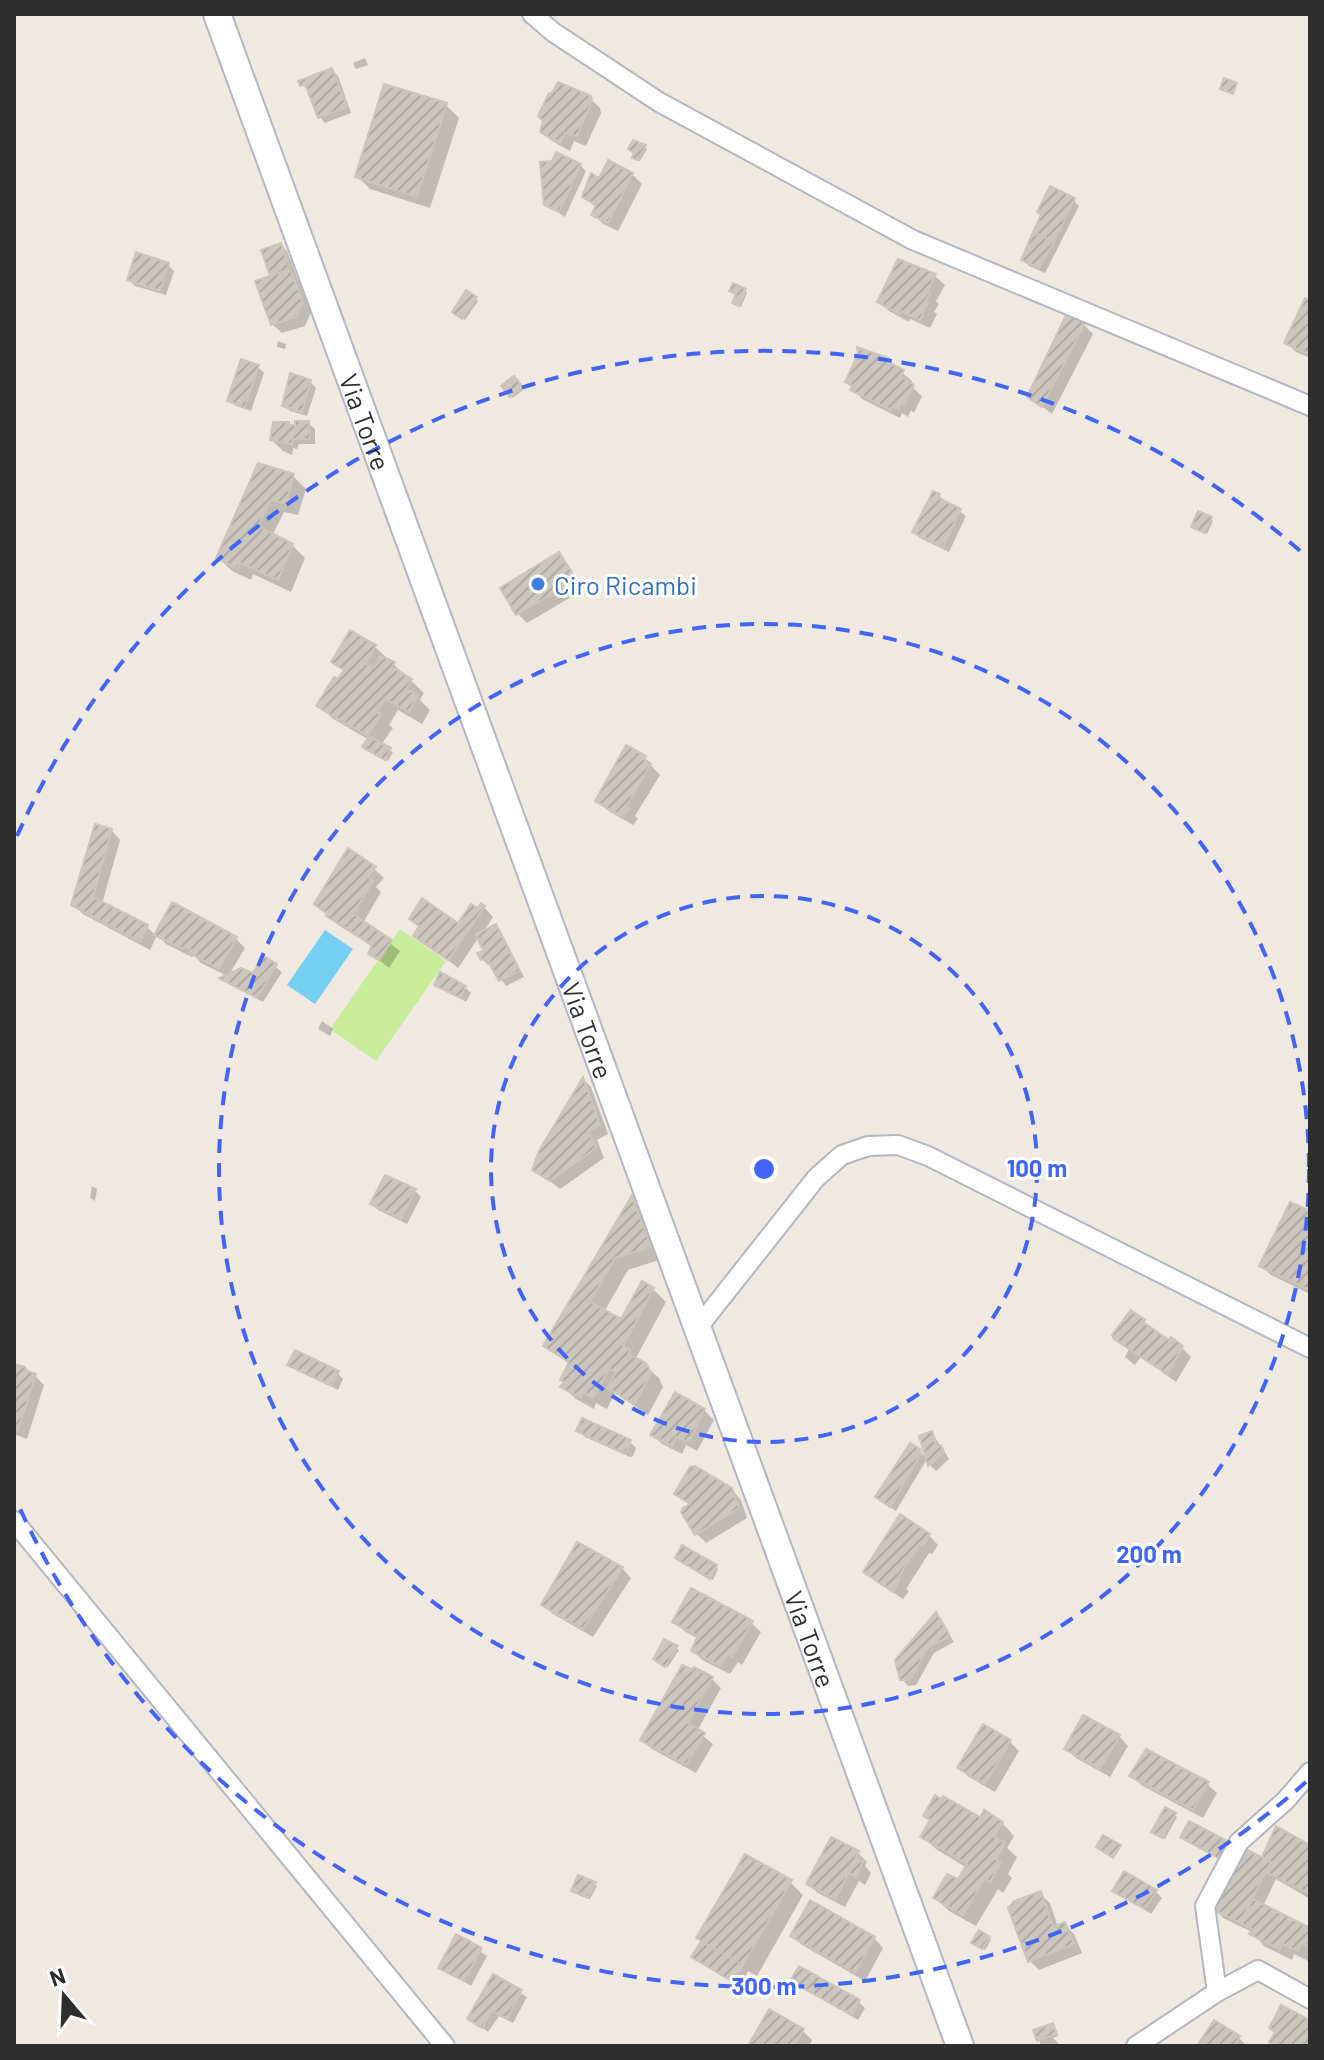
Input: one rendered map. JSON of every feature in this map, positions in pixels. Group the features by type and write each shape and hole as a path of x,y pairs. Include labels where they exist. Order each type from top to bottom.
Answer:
{"main road":[{"name":"Via Torre","path":"217,14 960,2046"}],"street":[{"path":"532,14 553,32 659,102 913,240 1310,406"},
{"path":"696,1330 816,1178 842,1155 868,1146 898,1145 928,1156 1310,1348"},
{"path":"14,1521 445,2046"},
{"path":"1217,1992 1205,1906 1239,1842 1286,1800 1310,1772"},
{"path":"1136,2046 1217,1992 1258,1970 1310,1999"}],"green space":[{"path":"400,929 446,961 376,1061 330,1029"}],"water":[{"path":"325,930 353,949 315,1004 287,985"}],"building":[{"path":"332,68 347,107 318,118 305,84 300,86 298,81"},
{"path":"1224,78 1237,83 1233,94 1220,89"},
{"path":"558,82 591,96 592,102 577,136 565,133 560,143 540,132 543,121 538,116"},
{"path":"384,84 447,103 417,197 355,177"},
{"path":"633,140 646,145 638,160 632,158 634,153 628,149"},
{"path":"556,152 581,164 559,212 544,205 540,162 552,161"},
{"path":"608,160 633,173 608,223 591,215 596,205 582,197 591,173 599,178"},
{"path":"1050,186 1075,198 1054,242 1033,232 1041,215 1037,212"},
{"path":"1033,232 1054,242 1039,268 1021,260"},
{"path":"281,243 290,269 270,276 261,250"},
{"path":"136,252 169,263 160,291 127,280"},
{"path":"898,259 936,274 927,291 931,293 920,320 877,302"},
{"path":"290,269 303,302 296,317 271,325 255,281"},
{"path":"733,283 746,289 739,306 732,303 736,294 729,291"},
{"path":"466,290 477,297 462,319 452,312"},
{"path":"1305,298 1310,300 1310,355 1284,343"},
{"path":"1066,315 1085,323 1042,407 1027,397"},
{"path":"857,347 888,358 886,361 904,370 901,376 914,385 904,405 901,403 898,409 893,406 891,410 850,390 853,386 845,382 858,354"},
{"path":"241,359 259,365 245,407 227,401"},
{"path":"290,373 311,380 302,412 282,406"},
{"path":"514,376 523,387 510,397 501,386"},
{"path":"295,421 309,421 310,439 293,439 292,444 270,440 273,422 295,425"},
{"path":"258,463 294,474 286,504 271,500 258,526 293,544 278,580 240,563 238,569 216,558"},
{"path":"933,491 940,494 938,498 961,509 943,547 912,532"},
{"path":"1198,511 1212,517 1204,533 1191,527"},
{"name":"Ciro Ricambi","path":"559,552 576,580 516,615 500,588"},
{"path":"350,630 376,645 366,663 374,667 381,656 395,662 392,667 412,679 406,689 418,695 409,712 385,699 377,712 381,714 367,736 316,706 334,677 338,679 344,670 331,662"},
{"path":"369,736 391,748 385,760 362,747"},
{"path":"626,745 646,756 644,759 651,764 626,807 630,809 623,817 595,801"},
{"path":"95,824 112,829 93,897 148,925 140,942 71,905"},
{"path":"348,848 376,867 368,877 373,881 353,914 392,940 379,960 368,954 372,945 326,916 314,904"},
{"path":"422,898 458,923 471,904 478,908 481,903 485,906 448,960 413,936 419,926 409,919"},
{"path":"172,902 237,937 219,969 189,953 191,950 154,935"},
{"path":"496,924 520,971 499,981 486,958 481,960 477,953 483,951 476,934"},
{"path":"264,956 277,964 257,998 219,978 241,968 253,973"},
{"path":"440,972 466,986 460,998 434,985"},
{"path":"583,1077 600,1125 589,1131 596,1148 550,1181 532,1170 539,1151"},
{"path":"385,1175 416,1189 401,1219 370,1204"},
{"path":"632,1195 651,1247 615,1258 590,1302 621,1319 642,1281 654,1288 623,1346 630,1350 628,1354 646,1363 651,1373 635,1404 607,1388 616,1372 609,1369 593,1398 583,1392 581,1398 560,1387 569,1362 543,1346"},
{"path":"1290,1202 1310,1211 1309,1290 1259,1266"},
{"path":"1131,1310 1169,1340 1171,1337 1183,1346 1167,1374 1114,1339 1112,1335"},
{"path":"295,1350 339,1371 332,1386 287,1365"},
{"path":"14,1364 36,1374 18,1431 14,1430"},
{"path":"675,1392 705,1409 689,1442 676,1437 672,1446 650,1435"},
{"path":"582,1418 631,1440 627,1451 623,1453 576,1431"},
{"path":"932,1431 937,1447 941,1445 944,1452 928,1466 919,1436"},
{"path":"910,1443 921,1453 890,1507 875,1497"},
{"path":"695,1466 732,1488 739,1508 695,1535 681,1512 690,1504 674,1494 690,1467"},
{"path":"900,1514 930,1534 922,1546 919,1545 898,1578 900,1580 893,1592 863,1572"},
{"path":"577,1542 623,1567 583,1629 541,1605"},
{"path":"682,1545 717,1565 710,1579 675,1558"},
{"path":"691,1588 753,1621 732,1657 728,1654 720,1666 691,1651 698,1636 672,1622"},
{"path":"936,1612 949,1634 947,1638 928,1647 910,1680 900,1680 895,1660"},
{"path":"664,1639 678,1646 665,1667 653,1659"},
{"path":"682,1665 693,1670 694,1667 713,1677 688,1723 705,1733 686,1765 640,1740"},
{"path":"1083,1715 1120,1735 1100,1769 1064,1749"},
{"path":"983,1724 1011,1740 985,1784 957,1768"},
{"path":"1146,1749 1209,1782 1193,1810 1129,1776"},
{"path":"935,1795 941,1799 943,1796 980,1817 984,1810 1003,1822 994,1836 1005,1843 996,1860 1001,1863 990,1882 985,1878 963,1915 933,1898 947,1874 958,1879 967,1864 920,1837 930,1820 923,1816"},
{"path":"1165,1807 1176,1813 1162,1838 1151,1832"},
{"path":"1189,1821 1229,1842 1220,1859 1180,1837"},
{"path":"1276,1826 1310,1845 1308,1893 1266,1872 1271,1862 1262,1857"},
{"path":"1103,1835 1121,1845 1113,1858 1096,1847"},
{"path":"831,1837 859,1851 856,1858 863,1862 856,1877 849,1873 835,1899 806,1884"},
{"path":"1242,1847 1271,1862 1240,1923 1211,1909"},
{"path":"745,1854 792,1880 743,1965 696,1938"},
{"path":"1124,1871 1157,1890 1145,1909 1112,1891"},
{"path":"578,1875 596,1882 588,1898 571,1891"},
{"path":"1041,1891 1053,1927 1065,1922 1074,1944 1028,1962 1008,1908 1014,1901"},
{"path":"1253,1899 1308,1927 1310,1922 1310,1947 1302,1943 1298,1951 1281,1943 1280,1949 1249,1934 1252,1929 1240,1923"},
{"path":"810,1900 875,1937 855,1973 790,1936"},
{"path":"979,1930 990,1937 982,1949 971,1943"},
{"path":"456,1934 482,1948 464,1981 438,1968"},
{"path":"701,1941 743,1965 733,1982 691,1957"},
{"path":"799,1966 860,2000 852,2015 790,1981"},
{"path":"493,1974 522,1990 507,2019 492,2011 482,2028 467,2019"},
{"path":"1281,2005 1310,2020 1310,2046 1272,2046 1269,2042 1275,2032 1269,2028"},
{"path":"769,2009 804,2029 794,2046 748,2046"},
{"path":"1214,2020 1240,2036 1234,2046 1197,2046"},
{"path":"1053,2023 1057,2034 1037,2041 1033,2030"}],"place":[{"name":"Ciro Ricambi","path":"538,584"}]}
